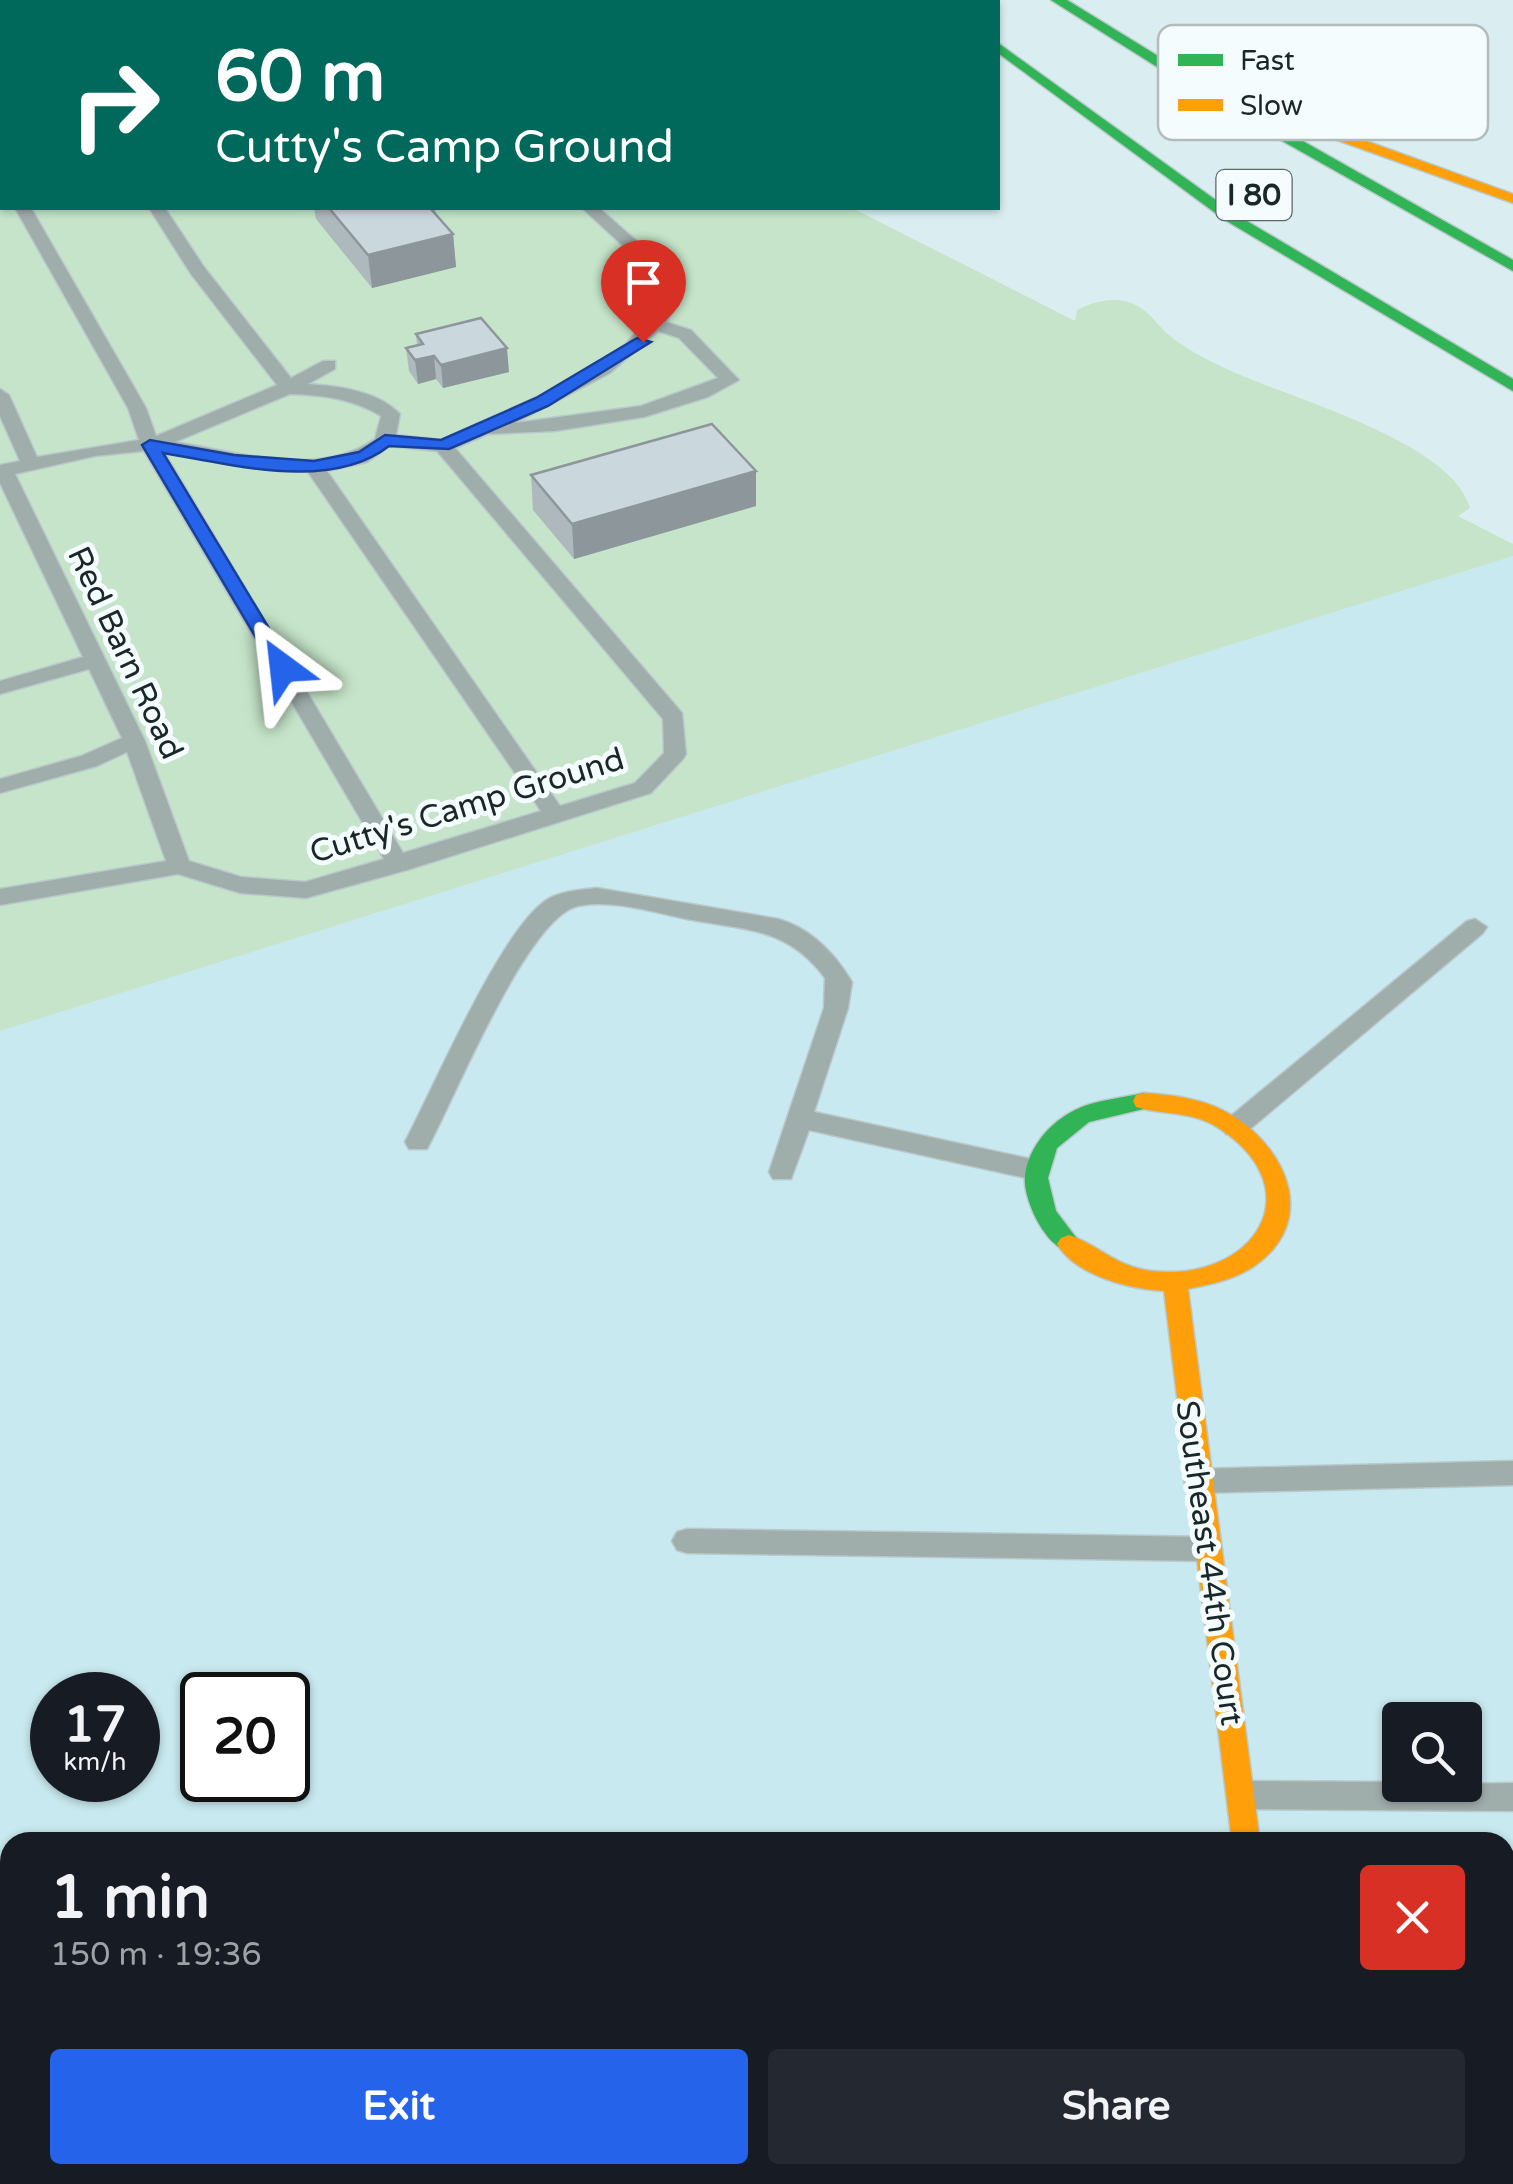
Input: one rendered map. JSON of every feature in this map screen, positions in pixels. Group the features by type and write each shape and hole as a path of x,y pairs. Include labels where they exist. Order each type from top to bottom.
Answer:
{"main road":[{"name":"I 80","path":"1058,0 1158,62"},
{"name":"I 80","path":"1000,45 1194,162"},
{"path":"1000,45 1230,217 1513,386"},
{"name":"I 80","path":"1291,140 1513,266"},
{"path":"1356,140 1513,199"},
{"path":"1176,1103 1235,1127 1262,1151 1278,1179 1281,1210 1272,1238 1249,1262 1214,1278 1176,1284 1118,1275 1070,1249 1041,1211 1035,1170 1045,1148 1061,1128 1084,1113 1112,1104 1176,1103"},
{"name":"Southeast 44th Court","path":"1176,1284 1245,1832"}],"lane":[{"path":"24,210 137,408 150,445 399,866"},
{"path":"150,445 234,460 314,466 365,456 385,440 391,414 373,402 337,391 288,388 198,270 158,210"},
{"path":"385,440 443,446 597,370 643,342 674,296 666,276 592,210"},
{"path":"478,431 600,422 658,409 730,380 684,334 656,325"},
{"path":"2,471 150,445 288,388 328,365"},
{"path":"1,400 31,464"},
{"name":"Cutty's Camp Ground","path":"0,897 179,866 240,885 306,890 399,866 643,788 674,754 674,718 443,446"},
{"path":"314,466 556,816"},
{"name":"Red Barn Road","path":"2,471 134,742 179,866"},
{"path":"0,688 95,660"},
{"path":"0,786 89,761 134,742"},
{"path":"418,1142 525,939 550,908 580,897 778,927 816,950 840,982 836,1008 782,1172"},
{"path":"1235,1127 1474,928"},
{"path":"798,1118 1035,1170"},
{"path":"1198,1481 1513,1472"},
{"path":"687,1541 1207,1549"},
{"path":"1240,1795 1513,1797"}],"shaded area":[{"path":"1513,556 1513,1832 0,1832 0,1031"}],"green space":[{"path":"0,210 856,210 1075,321 1077,310 1096,303 1115,300 1135,305 1175,340 1206,359 1365,424 1433,462 1457,484 1470,508 1458,516 1513,544 1513,556 0,1031"}],"building":[{"path":"331,210 432,210 453,234 368,255"},
{"path":"481,318 507,348 441,365 434,356 415,360 406,348 423,344 416,334"},
{"path":"712,424 756,471 572,524 531,475"}],"traffic: fast":[{"path":"1058,0 1158,62"},
{"path":"1000,48 1230,217 1513,386"},
{"path":"1291,140 1513,266"},
{"path":"1069,1244 1045,1214 1036,1178 1047,1144 1082,1116 1144,1101"}],"traffic: slow":[{"path":"1350,140 1513,199"},
{"path":"1069,1244 1122,1274 1167,1282 1218,1273 1246,1259 1266,1240 1277,1218 1280,1193 1272,1168 1255,1144 1207,1113 1144,1101"},
{"path":"1175,1284 1245,1832"}],"route":[{"path":"283,668 150,445 234,460 314,466 365,456 385,440 443,446 542,402 643,342"}]}
